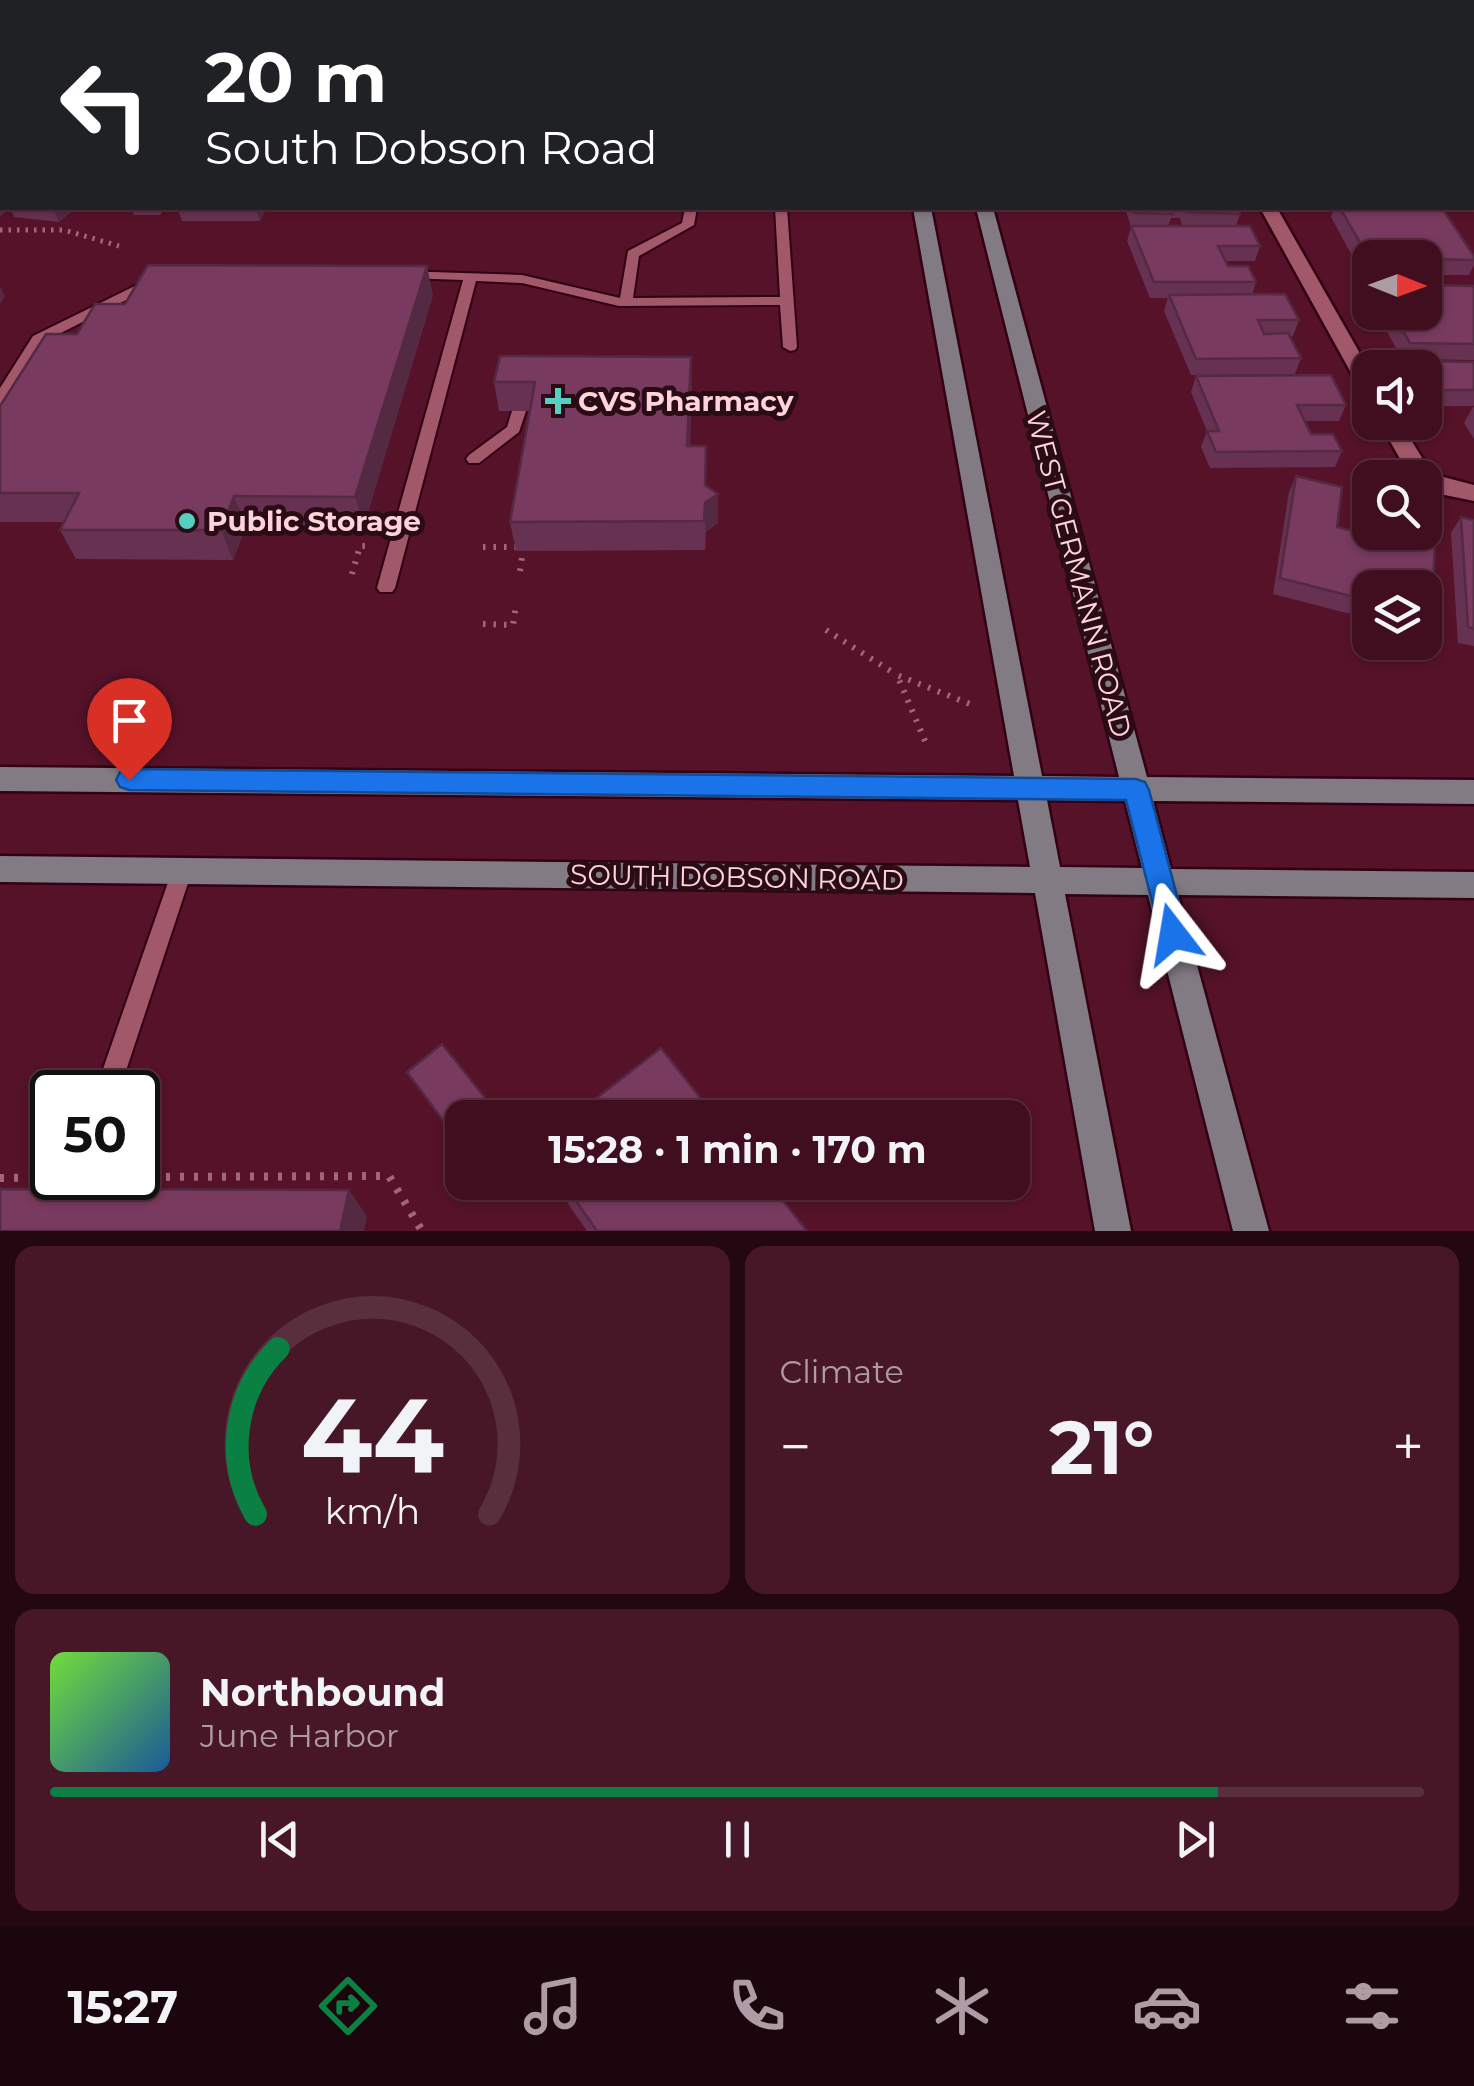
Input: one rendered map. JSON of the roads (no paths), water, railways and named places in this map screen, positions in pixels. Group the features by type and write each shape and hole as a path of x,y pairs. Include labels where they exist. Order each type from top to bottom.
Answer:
{"main road":[{"path":"922,210 1113,1231"},
{"name":"WEST GERMANN ROAD","path":"985,210 1250,1231"},
{"path":"0,778 1474,792"},
{"name":"SOUTH DOBSON ROAD","path":"0,869 1474,886"}],"street":[{"path":"1269,210 1352,357"},
{"path":"1442,485 1474,493"}],"lane":[{"path":"626,302 633,254 688,224 691,210"},
{"path":"781,210 790,347"},
{"path":"0,400 38,339 167,274"},
{"path":"394,274 522,280 626,302 787,301"},
{"path":"386,588 470,279"},
{"path":"474,459 514,429 519,411"},
{"path":"114,1070 182,871"}],"place":[{"name":"CVS Pharmacy","path":"558,401"},
{"name":"Public Storage","path":"187,521"}]}
